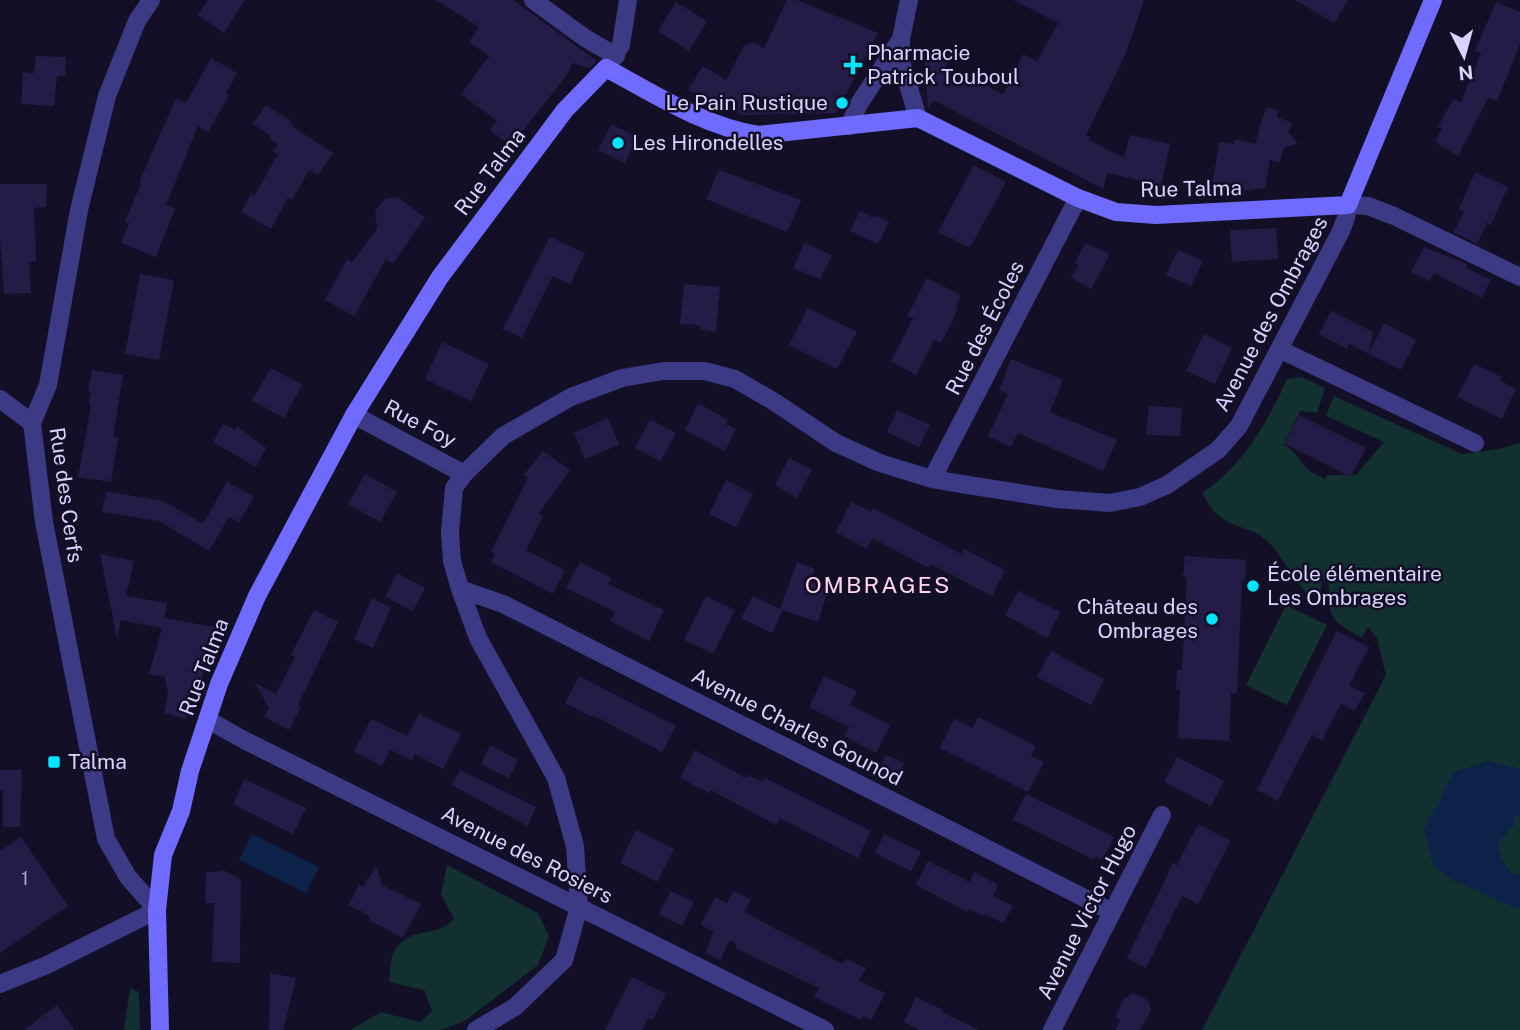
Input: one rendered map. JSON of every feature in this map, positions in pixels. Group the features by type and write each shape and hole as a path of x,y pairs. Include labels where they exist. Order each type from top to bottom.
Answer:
{"main road":[{"path":"1348,205 1433,0"},
{"path":"611,62 678,108 734,131 758,135 918,118"},
{"name":"Rue Talma","path":"160,1030 157,911 163,855 181,811 190,771 219,684 257,596 354,415 440,277 565,110 611,62"},
{"name":"Rue Talma","path":"918,118 1078,198 1116,212 1156,215 1348,205"}],"street":[{"name":"Rue des Cerfs","path":"151,0 137,21 107,96 79,209 48,385 32,423 44,522 106,839 128,877 157,911"},
{"path":"533,0 585,38 611,62 625,31 628,0"},
{"path":"909,0 901,39 901,61 918,118"},
{"path":"849,126 859,104 901,39"},
{"name":"Rue des Écoles","path":"932,479 1078,198"},
{"path":"1348,205 1368,206 1394,216 1520,277"},
{"name":"Avenue des Ombrages","path":"476,1030 515,1007 564,960 579,906 575,846 556,778 478,638 452,561 450,532 454,488 464,474 503,436 571,397 622,378 663,371 705,371 735,379 836,443 880,463 932,479 1057,499 1110,503 1140,496 1167,485 1218,450 1239,426 1341,231 1348,205"},
{"path":"1281,350 1475,443"},
{"path":"0,399 32,423"},
{"name":"Rue Foy","path":"354,415 464,474"},
{"name":"Avenue Charles Gounod","path":"460,589 515,610 1111,912"},
{"name":"Avenue des Rosiers","path":"208,720 825,1030"},
{"name":"Avenue Victor Hugo","path":"1052,1030 1162,815"},
{"path":"0,984 47,965 157,911"}],"green space":[{"path":"1302,377 1325,388 1317,413 1300,411 1284,445 1307,468 1326,479 1327,475 1356,475 1384,442 1326,416 1334,396 1462,454 1520,443 1520,1030 1202,1030 1386,675 1377,638 1368,627 1362,638 1334,618 1329,605 1329,585 1321,576 1321,590 1306,592 1267,541 1224,519 1202,493 1242,457 1271,412 1287,379"},
{"path":"1286,605 1327,625 1287,705 1246,685"},
{"path":"447,865 538,913 549,936 538,965 466,1020 442,1030 350,1030 381,1012 420,1022 432,1011 424,990 389,982 390,968 393,954 399,944 414,935 439,929 454,919 441,894"},
{"path":"130,988 139,992 140,1030 124,1030"}],"water":[{"path":"1490,761 1520,769 1520,815 1515,816 1514,825 1498,843 1501,858 1511,873 1520,874 1520,910 1453,880 1434,867 1424,830 1454,772"},
{"path":"252,834 319,867 306,893 239,860"}],"building":[{"path":"208,0 245,0 224,33 198,15"},
{"path":"436,0 513,0 597,61 590,68 572,63 568,73 511,146 490,130 497,121 461,94 489,56 469,42 479,27"},
{"path":"787,0 797,0 878,33 836,113 744,115 710,105 688,90 703,66 726,80 744,46 753,42 764,48"},
{"path":"1013,0 1144,0 1126,53 1086,135 1090,137 1089,140 1124,158 1130,135 1170,144 1161,185 1107,173 1103,189 933,100 928,110 924,52 948,61 943,72 975,87 979,81 1003,95 1023,54 1037,61 1058,23"},
{"path":"1295,0 1348,0 1334,23"},
{"path":"676,2 707,21 689,51 658,31"},
{"path":"1496,2 1520,12 1520,44 1497,101 1488,98 1458,156 1435,142 1442,128 1438,127 1453,99 1461,102 1481,53 1475,51"},
{"path":"36,56 66,57 65,76 57,76 54,106 21,104 23,72 34,73"},
{"path":"211,58 237,73 226,93 229,95 208,132 198,126 166,205 175,209 156,257 121,243 129,223 125,222 141,183 139,182 176,98 186,103"},
{"path":"266,105 333,153 318,175 309,170 292,200 288,198 271,229 241,212 251,194 254,196 278,154 273,152 278,144 253,124"},
{"path":"1266,107 1278,110 1277,117 1292,123 1288,132 1298,143 1284,148 1279,163 1270,160 1265,188 1211,194 1219,142 1234,144 1235,139 1255,144"},
{"name":"Les Hirondelles","path":"611,124 638,137 625,163 598,150"},
{"path":"974,165 1006,182 970,248 938,232"},
{"path":"719,170 801,200 787,232 706,199"},
{"path":"1475,172 1508,187 1491,225 1487,223 1477,244 1454,232 1464,211 1459,209"},
{"path":"0,184 47,184 46,207 34,208 36,261 29,262 31,293 4,294"},
{"path":"397,197 425,217 393,264 386,259 354,316 325,300 347,259 352,262 377,229 375,211 385,199"},
{"path":"860,211 889,222 878,244 850,231"},
{"path":"1276,228 1278,259 1232,262 1230,230"},
{"path":"550,237 585,253 570,284 553,276 522,338 503,329"},
{"path":"804,243 832,255 820,279 793,268"},
{"path":"1085,243 1110,254 1091,289 1071,277 1079,265 1075,263"},
{"path":"1424,247 1467,264 1466,268 1491,280 1482,298 1434,273 1430,281 1411,272"},
{"path":"1178,250 1203,261 1191,286 1166,275"},
{"path":"140,274 174,280 159,360 125,354"},
{"path":"927,278 961,295 954,318 941,343 934,340 916,375 891,361 913,318 907,316"},
{"path":"684,284 720,287 716,332 702,330 698,325 680,324"},
{"path":"808,308 857,332 837,369 789,345"},
{"path":"1331,311 1373,332 1368,354 1349,344 1347,349 1319,334"},
{"path":"1384,323 1416,340 1401,370 1368,354"},
{"path":"1204,334 1232,348 1215,384 1186,371"},
{"path":"442,342 489,364 471,401 425,379"},
{"path":"1011,359 1063,380 1050,412 1117,440 1103,471 1018,433 1011,447 988,436 1008,394 999,390"},
{"path":"1474,364 1502,377 1500,381 1516,389 1502,419 1457,397"},
{"path":"271,368 302,385 284,418 252,400"},
{"path":"92,370 123,375 113,437 118,438 111,482 78,477 91,406 91,392 88,391"},
{"path":"698,403 728,420 726,424 736,429 725,451 685,430"},
{"path":"1149,406 1182,408 1180,436 1146,435"},
{"path":"897,410 930,425 919,447 887,432"},
{"path":"1299,415 1366,448 1351,477 1285,444"},
{"path":"608,418 619,445 585,459 574,433"},
{"path":"650,419 676,433 661,461 635,448"},
{"path":"223,424 235,430 237,426 266,448 256,467 213,442"},
{"path":"543,451 570,470 539,513 543,516 526,550 565,570 553,594 491,562 495,554 491,552 528,478 524,475"},
{"path":"789,458 812,470 797,498 775,485"},
{"path":"365,474 397,492 380,522 348,504"},
{"path":"726,480 753,494 736,527 709,514"},
{"path":"227,482 254,497 239,522 229,517 209,551 159,521 102,512 106,491 163,501 203,524"},
{"path":"851,502 871,512 873,508 961,554 964,549 1005,570 992,596 931,564 929,568 872,538 867,549 836,532"},
{"path":"100,554 134,561 126,596 167,603 164,620 165,618 220,628 186,719 164,713 168,694 165,677 149,674 162,628 121,620 117,638"},
{"name":"Château des Ombrages","path":"1185,556 1246,560 1245,581 1242,580 1237,693 1231,693 1229,741 1178,738 1180,690 1176,689 1177,670 1182,670 1187,577 1183,577"},
{"path":"580,562 611,578 608,584 664,610 649,641 610,621 615,612 566,588"},
{"path":"797,562 815,569 811,582 829,588 818,622 783,610 772,633 741,618 753,596 780,609"},
{"path":"397,573 425,588 413,611 385,597"},
{"path":"1018,591 1060,612 1047,638 1005,615"},
{"path":"706,596 735,610 713,654 684,640"},
{"path":"372,598 391,608 373,648 354,639"},
{"path":"314,610 338,622 298,705 301,707 289,730 264,717 269,708 255,683 276,694 295,657 291,655"},
{"path":"1337,631 1369,647 1349,686 1365,693 1355,711 1341,704 1322,740 1312,735 1278,801 1257,790"},
{"path":"1051,651 1104,679 1091,705 1037,677"},
{"path":"579,676 676,726 662,752 565,703"},
{"path":"824,676 857,691 850,705 890,725 876,753 844,736 849,727 809,707"},
{"path":"419,714 461,734 443,769 415,754 412,760 390,750 382,766 354,751 371,719 407,736"},
{"path":"978,717 1036,746 1031,756 1044,762 1028,792 940,748 954,719 973,728"},
{"path":"490,745 518,760 509,778 481,764"},
{"path":"695,750 746,778 748,775 762,782 765,778 871,831 858,858 780,818 776,825 711,790 709,793 680,778"},
{"path":"886,755 904,763 894,783 876,774"},
{"path":"1177,757 1224,781 1211,806 1164,782"},
{"path":"0,770 22,770 20,827 3,827"},
{"path":"460,770 536,807 527,826 452,785"},
{"path":"244,779 306,808 293,834 233,804"},
{"path":"1026,794 1114,837 1103,860 1096,857 1094,860 1013,820"},
{"path":"1198,824 1231,841 1198,904 1182,896 1146,968 1127,958 1173,863 1177,865"},
{"path":"636,830 674,849 657,882 620,863"},
{"path":"884,834 921,852 911,871 875,853"},
{"path":"21,837 68,906 0,953 0,851"},
{"path":"928,861 970,882 974,872 998,885 993,896 1013,906 1003,923 969,909 968,912 916,885"},
{"path":"376,866 382,885 421,904 403,938 348,905 359,885 363,887"},
{"path":"225,871 241,879 240,963 212,962 214,903 205,903 206,872"},
{"path":"671,891 694,902 682,926 659,914"},
{"path":"733,891 751,899 744,912 843,964 846,959 866,968 859,981 885,993 871,1020 863,1016 861,1020 814,997 819,988 735,948 737,944 730,940 720,960 705,953 714,932 701,925 715,897 727,903"},
{"path":"270,973 296,978 283,1030 269,1030"},
{"path":"632,977 666,994 653,1020 648,1018 642,1030 605,1030"},
{"path":"1133,993 1148,1000 1151,1010 1140,1030 1115,1030 1120,1020 1115,1017 1124,999"},
{"path":"916,997 979,1030 920,1030 904,1022"},
{"path":"57,1005 75,1030 24,1030"}],"place":[{"name":"Pharmacie Patrick Touboul","path":"853,65"},
{"name":"Le Pain Rustique","path":"842,103"},
{"name":"Les Hirondelles","path":"618,143"},
{"name":"École élémentaire Les Ombrages","path":"1253,586"},
{"name":"Château des Ombrages","path":"1212,619"},
{"name":"Talma","path":"54,762"}],"district":[{"name":"OMBRAGES","path":"878,585"}]}
